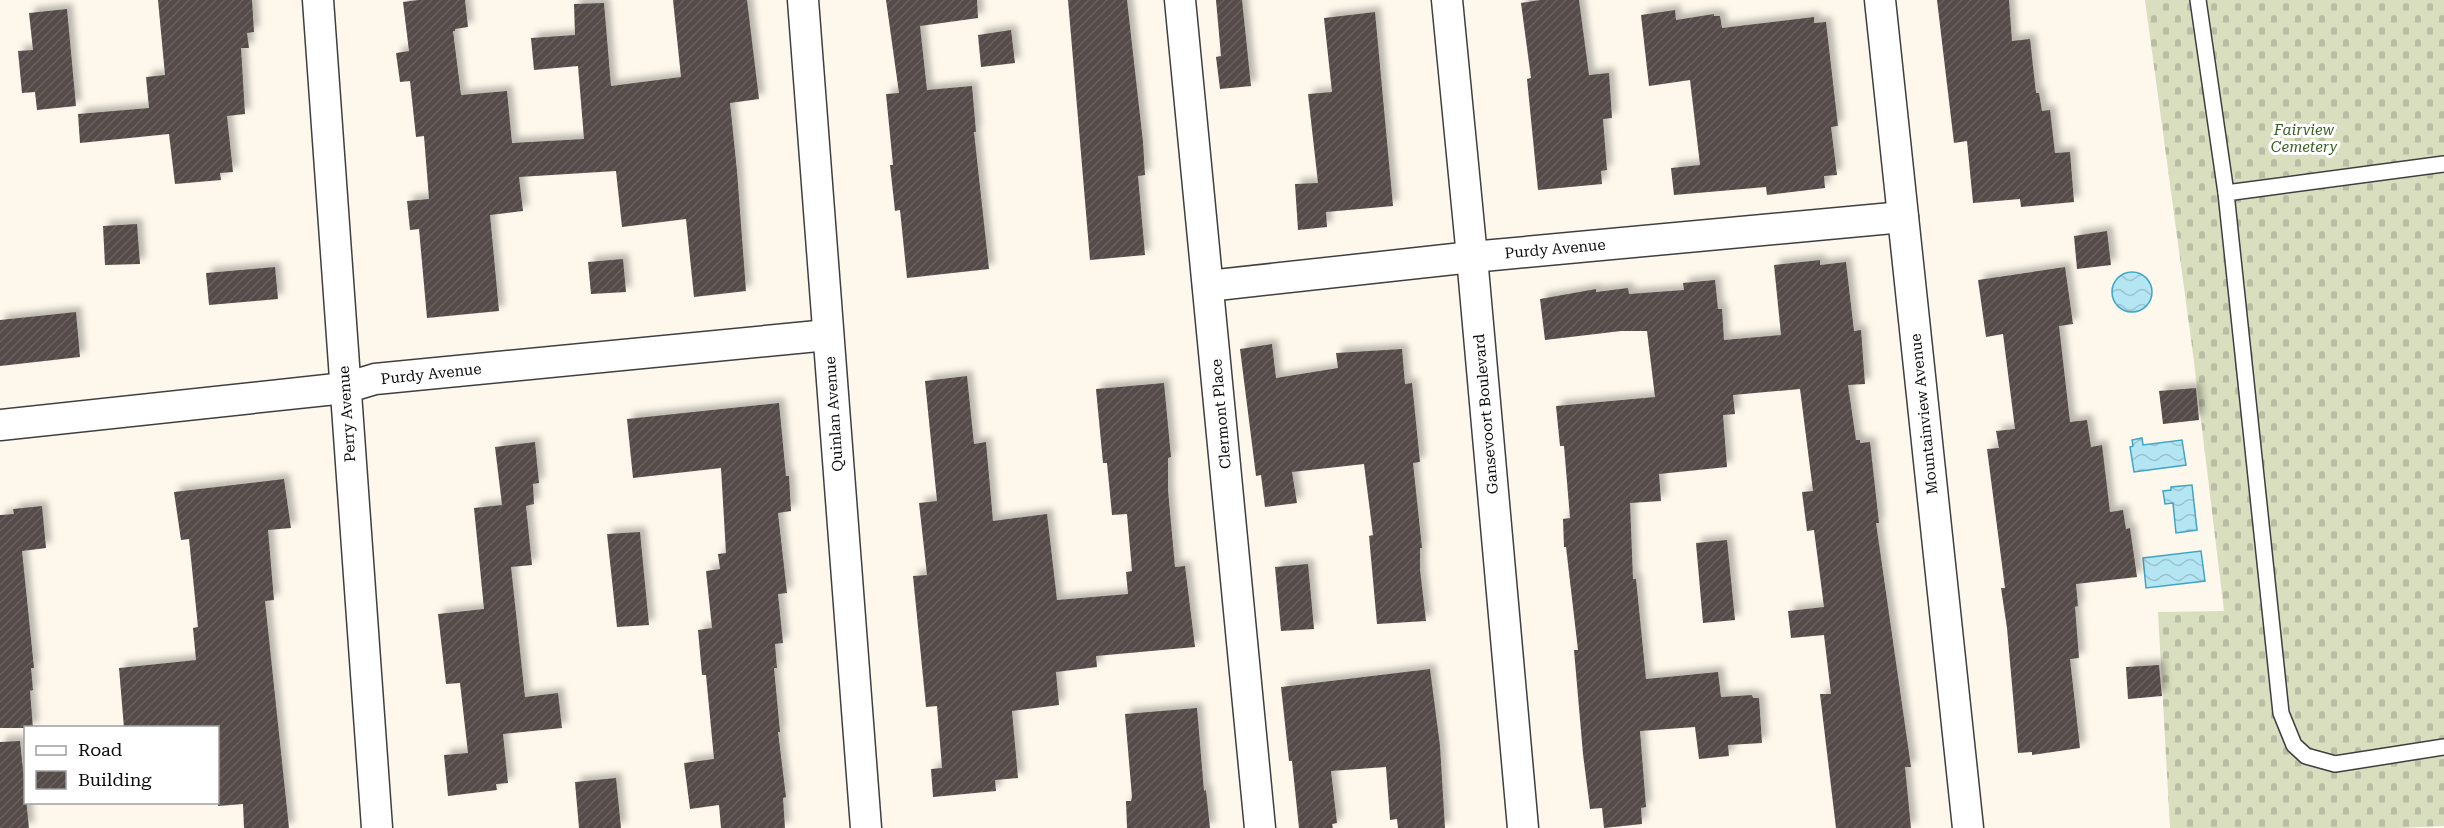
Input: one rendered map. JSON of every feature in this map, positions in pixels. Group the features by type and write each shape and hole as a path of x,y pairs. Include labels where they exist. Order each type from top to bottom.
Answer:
{"street":[{"name":"Perry Avenue","path":"318,0 377,828"},
{"name":"Quinlan Avenue","path":"803,0 866,828"},
{"name":"Clermont Place","path":"1180,0 1260,828"},
{"name":"Gansevoort Boulevard","path":"1446,0 1472,257 1523,828"},
{"name":"Mountainview Avenue","path":"1880,0 1968,828"},
{"name":"Purdy Avenue","path":"1208,286 1472,257 1903,217"},
{"name":"Purdy Avenue","path":"0,425 345,388 375,379 828,335"}],"lane":[{"path":"2198,0 2226,193 2281,713 2294,745 2306,756 2335,764 2444,747"},
{"path":"2226,193 2444,164"}],"green space":[{"name":"Fairview Cemetery","path":"2145,0 2444,0 2444,826 2170,828 2158,612 2224,611 2193,354"}],"water":[{"path":"2132,272 2146,278 2152,292 2146,306 2132,312 2118,306 2112,292 2118,278"},
{"path":"2142,438 2143,445 2182,440 2186,465 2134,472 2130,447 2133,446 2132,440"},
{"path":"2192,485 2197,530 2176,533 2173,503 2165,504 2163,491 2171,490 2171,487"},
{"path":"2201,551 2205,581 2146,588 2143,558"}],"building":[{"path":"158,0 252,0 254,32 247,33 249,48 241,48 245,114 227,116 233,172 220,173 221,180 175,184 169,134 80,143 78,114 149,108 146,77 165,75"},
{"path":"465,0 468,27 453,31 461,95 507,91 512,143 584,139 578,66 534,70 531,38 575,35 574,4 604,3 611,86 681,77 673,0 747,0 759,99 730,103 746,291 694,297 686,219 622,227 616,171 519,177 523,211 490,215 499,311 427,318 419,229 410,230 407,201 429,199 424,136 416,137 410,81 400,82 396,53 409,51 403,2"},
{"path":"886,0 977,0 978,18 920,26 927,90 972,86 976,132 974,132 989,269 907,278 900,210 895,211 890,165 893,165 886,94 899,93"},
{"path":"1068,0 1127,0 1143,142 1145,175 1138,176 1145,255 1090,260"},
{"path":"1216,0 1242,0 1251,86 1220,89 1216,57 1221,56"},
{"path":"1540,0 1579,0 1589,75 1609,73 1612,118 1603,119 1607,170 1601,171 1602,184 1538,190 1527,79 1531,78 1521,3"},
{"path":"1937,0 2009,0 2012,41 2030,39 2036,93 2039,93 2042,111 2050,110 2055,153 2070,152 2074,202 2021,207 2020,199 1973,203 1967,141 1954,143"},
{"path":"67,9 76,106 37,110 35,92 22,93 18,51 33,50 29,13"},
{"path":"1675,10 1676,20 1714,14 1714,16 1720,16 1722,28 1814,17 1814,23 1826,22 1838,126 1831,127 1837,175 1824,176 1825,188 1767,195 1766,187 1674,195 1671,168 1700,165 1690,80 1649,86 1641,15"},
{"path":"1375,12 1393,206 1326,212 1327,227 1298,230 1295,184 1318,183 1308,94 1332,92 1324,18"},
{"path":"1011,30 1015,63 981,67 978,35"},
{"path":"137,224 140,264 105,265 103,226"},
{"path":"2107,231 2111,265 2077,269 2074,236"},
{"path":"623,259 626,292 591,294 588,262"},
{"path":"1820,260 1820,265 1846,262 1854,331 1861,330 1865,384 1848,385 1856,440 1860,440 1860,443 1870,442 1879,523 1876,523 1911,767 1905,767 1911,828 1836,828 1820,694 1831,694 1824,635 1791,638 1788,611 1824,607 1814,530 1807,531 1802,492 1813,491 1800,389 1733,395 1735,414 1723,415 1727,467 1659,474 1661,501 1630,503 1633,579 1636,579 1646,679 1718,672 1721,697 1752,695 1753,698 1759,698 1762,743 1728,745 1729,756 1699,759 1695,727 1640,731 1646,807 1641,808 1642,824 1604,828 1602,808 1590,809 1583,754 1574,650 1578,650 1566,547 1564,547 1563,519 1570,518 1564,446 1560,446 1556,406 1655,397 1647,331 1621,331 1545,340 1540,299 1596,289 1596,292 1628,288 1629,294 1684,290 1683,283 1715,280 1718,309 1722,309 1724,340 1781,335 1774,265"},
{"path":"275,267 278,299 209,305 206,273"},
{"path":"2065,267 2073,324 2059,326 2070,422 2087,420 2091,447 2102,445 2110,512 2123,510 2126,529 2130,528 2137,577 2076,584 2078,606 2075,607 2079,658 2070,659 2080,748 2032,755 2032,752 2018,753 2007,628 2001,588 2005,588 1987,449 1999,448 1996,431 2015,429 2003,334 1986,337 1978,280"},
{"path":"76,312 80,357 0,366 0,320"},
{"path":"1272,344 1276,378 1338,368 1336,353 1402,349 1405,384 1412,383 1420,462 1413,463 1422,548 1420,548 1420,570 1426,621 1377,624 1369,536 1373,535 1364,464 1292,472 1297,503 1265,507 1261,475 1256,476 1240,349"},
{"path":"967,376 974,444 986,442 993,521 1047,514 1057,600 1128,594 1126,572 1132,571 1127,514 1112,515 1107,463 1103,463 1096,389 1164,383 1171,457 1168,458 1168,490 1175,567 1185,566 1195,647 1096,656 1097,667 1056,672 1059,705 1012,711 1018,778 995,780 996,791 933,797 931,769 942,768 937,706 926,707 913,576 927,575 919,503 937,501 925,381"},
{"path":"2196,388 2199,420 2163,424 2159,391"},
{"path":"779,403 786,476 789,476 791,511 778,513 787,593 778,594 783,643 775,644 777,668 774,668 780,732 778,732 786,797 783,798 785,828 721,828 719,805 690,809 684,763 714,759 706,675 702,675 698,630 712,628 706,571 720,569 718,554 726,553 721,468 633,478 627,419"},
{"path":"535,442 539,483 533,484 534,504 526,506 532,565 511,567 525,697 558,693 562,728 503,734 508,783 496,784 497,790 448,796 444,755 468,753 460,683 446,684 438,614 484,609 474,508 502,505 495,447"},
{"path":"284,479 291,528 268,530 274,600 265,601 289,828 244,828 243,804 218,806 219,726 124,726 119,668 196,660 193,628 198,627 189,539 181,540 174,492"},
{"path":"42,506 46,548 22,551 34,668 31,668 33,690 30,691 33,726 0,728 0,515 14,514 13,509"},
{"path":"640,532 649,625 617,627 607,534"},
{"path":"1727,540 1735,620 1703,623 1696,543"},
{"path":"1308,564 1314,629 1281,631 1275,567"},
{"path":"2159,665 2162,696 2128,699 2126,667"},
{"path":"1430,669 1440,746 1445,828 1398,828 1397,819 1390,820 1386,767 1331,771 1337,823 1332,824 1333,828 1299,828 1281,687"},
{"path":"1197,708 1204,791 1206,790 1210,828 1127,828 1126,801 1131,801 1132,797 1125,714"},
{"path":"20,741 24,804 27,804 29,828 0,828 0,742"},
{"path":"616,778 621,828 579,828 575,782"}]}
